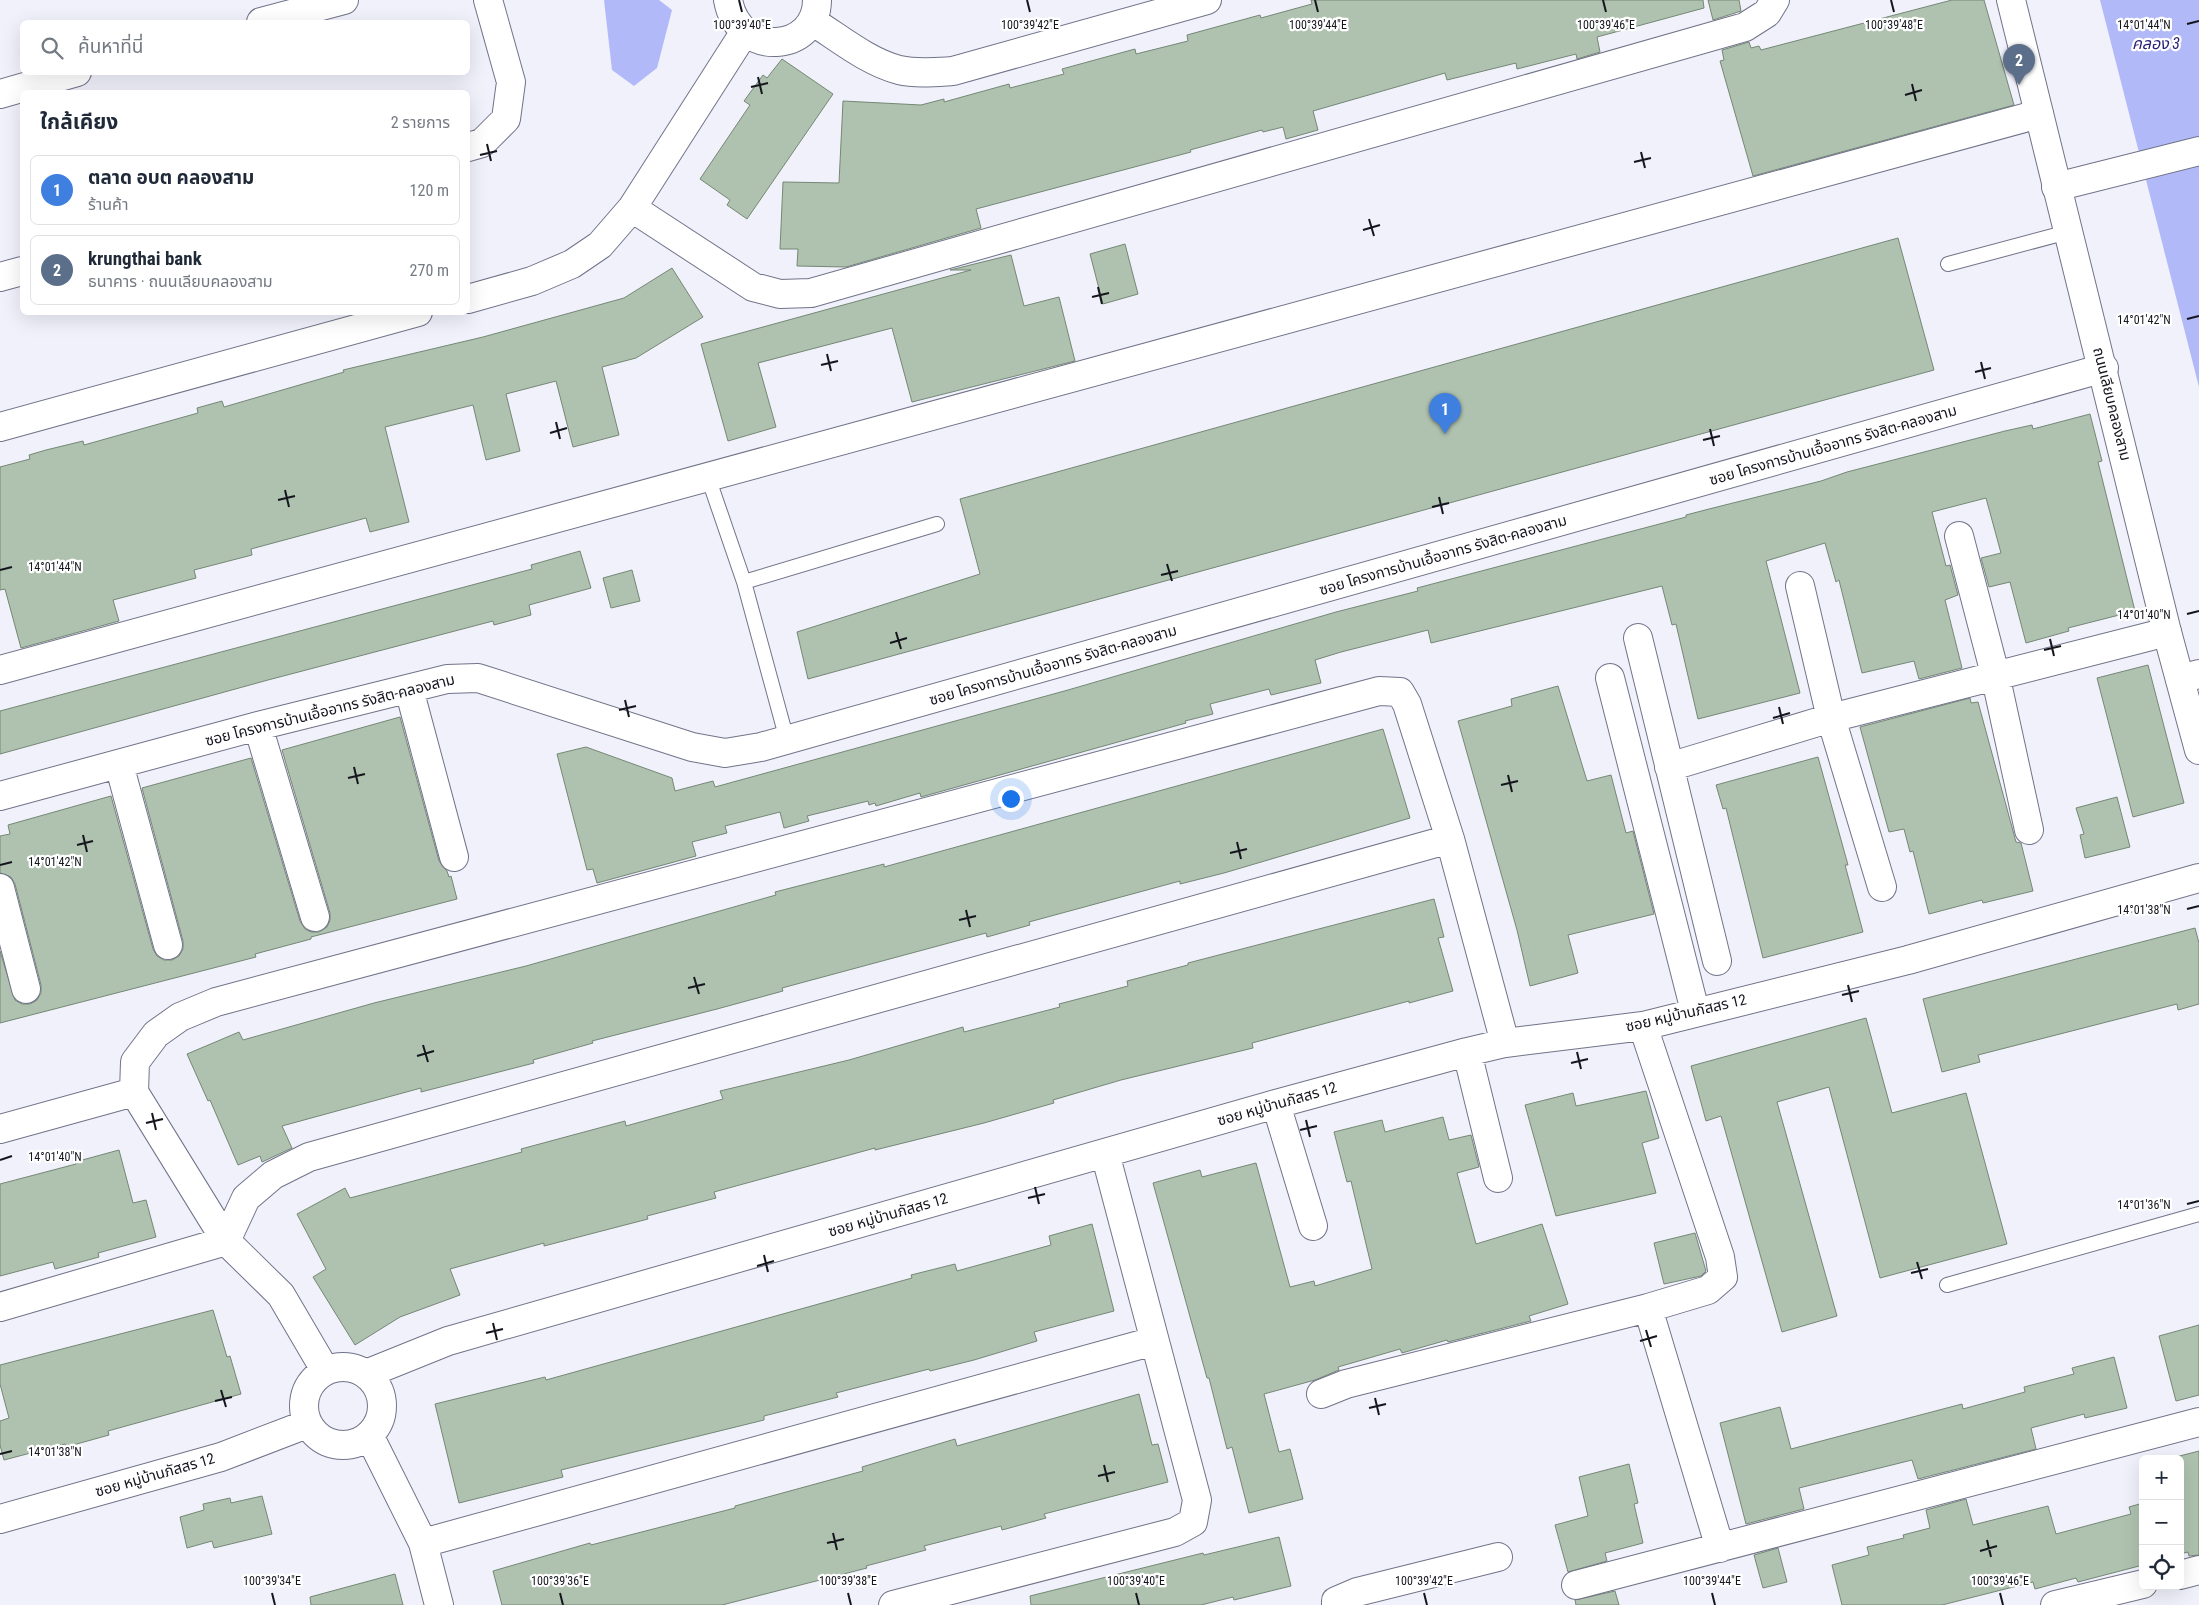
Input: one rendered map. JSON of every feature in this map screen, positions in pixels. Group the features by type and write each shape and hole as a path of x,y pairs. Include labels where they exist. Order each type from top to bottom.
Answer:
{"street":[{"path":"269,20 344,0"},
{"path":"470,146 482,143 506,119 508,110 511,82 488,0"},
{"path":"728,0 730,13 744,33 769,43 785,41 801,33 814,10 876,60 899,70 925,73 953,71 1207,0"},
{"path":"632,208 753,287 780,294 811,293 1745,27 1767,13 1775,0"},
{"name":"ถนนเลียบคลองสาม","path":"2011,0 2056,187 2104,368 2167,632 2189,676 2199,750"},
{"path":"470,298 532,281 572,264 600,245 632,208 744,33"},
{"path":"0,94 66,75"},
{"path":"0,670 2039,114"},
{"path":"2056,187 2199,151"},
{"path":"0,277 20,272"},
{"path":"0,426 407,315"},
{"name":"ซอย โครงการบ้านเอื้ออาทร รังสิต-คลองสาม","path":"0,796 258,726 447,679 478,678 692,747 725,753 787,740 2104,368"},
{"path":"1959,536 1995,674 2029,830"},
{"path":"1800,586 1831,718 1882,887"},
{"path":"1669,767 1831,718 1995,674 2167,632"},
{"path":"1638,638 1717,961"},
{"path":"1610,678 1695,1011"},
{"path":"408,688 454,857"},
{"path":"325,1370 281,1295 226,1241 134,1092 135,1062 156,1034 180,1017 216,1002 1379,691 1400,692 1407,704 1450,839 1505,1043"},
{"path":"258,726 315,917"},
{"path":"119,764 168,944"},
{"path":"0,1307 226,1241 246,1198 273,1175 309,1157 1450,839"},
{"name":"ซอย หมู่บ้านภัสสร 12","path":"366,1374 448,1341 1276,1104 1467,1052 1505,1043 1644,1026 1695,1011 1908,960 2199,878"},
{"path":"0,888 26,989"},
{"path":"1321,1394 1346,1384 1648,1308 1708,1290 1723,1277 1720,1257 1644,1026"},
{"path":"1467,1052 1498,1178"},
{"path":"0,1129 134,1092"},
{"path":"1276,1104 1313,1226"},
{"path":"893,1605 1174,1532 1193,1522 1197,1500 1105,1153"},
{"path":"1648,1308 1720,1548"},
{"path":"423,1543 1154,1341"},
{"path":"339,1366 353,1368 366,1374 378,1387 383,1404 379,1422 369,1435 353,1444 335,1445 319,1438 307,1424 303,1409 305,1394 312,1380 325,1370 339,1366"},
{"path":"1576,1585 2199,1422"},
{"name":"ซอย หมู่บ้านภัสสร 12","path":"0,1518 221,1457 307,1424"},
{"path":"369,1435 423,1543 439,1605"},
{"path":"1336,1605 1336,1601 1357,1592 1498,1558"},
{"path":"2184,1574 2199,1570"},
{"path":"2055,1605 2139,1585"}],"lane":[{"path":"1948,264 2068,232"},
{"path":"708,477 744,582 787,740"},
{"path":"744,582 937,524"},
{"path":"1947,1285 2199,1214"}],"water":[{"path":"604,0 659,0 672,10 657,68 634,86 612,70"},
{"name":"คลอง 3","path":"2100,0 2199,0 2199,387"}],"building":[{"path":"1311,0 1703,0 1704,8 1597,37 1600,52 1577,59 1576,54 1517,69 1516,63 1447,80 1445,73 1313,111 1318,130 1286,139 1283,127 1263,132 1262,130 1190,150 1191,152 976,209 981,228 846,267 797,266 798,249 780,249 783,182 839,183 843,101 921,105 944,99 944,102 1009,84 1010,88 1064,74 1062,69 1135,49 1136,54 1188,41 1187,35 1260,15 1261,18 1312,4"},
{"path":"1708,0 1739,0 1741,11 1713,20"},
{"path":"1952,0 1984,0 2014,105 1753,176 1720,61 1724,60 1722,50 1749,42 1751,48 1759,46 1761,50"},
{"path":"782,59 833,94 747,219 727,205 730,200 700,179 750,105 744,101 763,75 767,78"},
{"path":"1898,238 1934,370 808,679 797,632 980,574 960,499"},
{"path":"1125,244 1138,294 1103,304 1090,254"},
{"path":"1011,255 1024,306 1059,297 1075,361 912,402 892,328 758,363 776,427 728,441 701,344 971,270 950,270"},
{"path":"672,268 703,317 636,358 602,367 619,435 573,447 556,381 506,394 520,451 486,460 473,405 385,427 409,522 370,532 366,518 251,549 252,555 194,570 196,578 113,600 119,621 21,648 5,589 0,590 0,467 30,459 29,455 46,450 83,441 84,445 198,413 197,408 222,401 224,407 344,372 343,370 483,337 624,298"},
{"path":"2090,414 2102,461 2098,462 2135,611 2068,628 2069,631 2026,643 2010,582 1989,587 1981,558 2001,553 1986,498 1932,512 1946,566 1950,565 1958,595 1945,600 1962,668 1919,679 1914,661 1862,673 1839,580 1836,582 1825,543 1766,561 1800,693 1698,719 1676,624 1672,625 1662,586 1431,643 1428,630 1341,652 1315,660 1321,683 1271,695 1269,689 1210,704 1213,714 1185,721 1186,723 921,797 920,793 876,806 875,803 869,805 868,801 807,816 809,821 784,828 780,812 725,826 727,833 692,842 696,856 597,883 593,869 587,870 557,754 586,747 672,778 675,791 713,781 715,787 1068,690 1336,612 1418,591 1417,588 1686,517 1686,515 2005,431 2032,425 2033,429"},
{"path":"580,551 591,588 529,605 531,615 494,625 493,621 268,680 0,754 0,711 532,569 531,565"},
{"path":"632,570 640,601 611,608 603,578"},
{"path":"2148,665 2184,803 2133,817 2097,678"},
{"path":"1558,686 1587,781 1611,775 1626,833 1633,831 1654,914 1568,935 1578,973 1530,986 1517,930 1458,721 1512,706 1511,699"},
{"path":"1970,698 1971,703 1978,702 2016,842 2021,843 2033,891 1983,903 1982,900 1929,914 1913,851 1910,852 1904,829 1889,832 1860,727"},
{"path":"400,717 439,861 449,877 451,876 457,899 311,937 311,939 255,954 256,957 0,1023 0,951 15,1000 22,1004 30,1004 37,1000 41,993 41,985 15,884 11,877 0,873 0,836 10,834 8,825 111,796 153,949 157,956 164,960 172,960 179,956 183,949 183,941 142,788 251,758 300,921 305,929 311,932 319,932 327,927 330,913 282,750"},
{"path":"1383,729 1410,818 1224,873 1180,884 1180,881 1029,922 1030,925 987,937 986,933 782,988 783,991 592,1041 593,1043 533,1060 534,1063 421,1092 421,1088 282,1126 292,1148 262,1162 260,1156 238,1165 210,1100 208,1101 187,1054 239,1032 243,1040 374,1003 526,966 776,895 775,892 884,864 884,867"},
{"path":"1818,757 1848,865 1845,865 1863,932 1763,958 1726,808 1723,809 1716,785"},
{"path":"2117,797 2130,847 2085,858 2080,835 2084,834 2076,808"},
{"path":"1434,899 1444,937 1438,938 1453,991 1252,1043 1253,1048 1121,1080 1053,1100 1054,1103 984,1123 875,1150 875,1148 714,1192 716,1198 647,1216 648,1219 544,1246 544,1243 450,1269 460,1295 400,1317 355,1345 313,1277 326,1269 297,1214 345,1188 350,1198 522,1152 521,1149 625,1121 626,1126 723,1099 720,1091 849,1060 963,1027 964,1032 1060,1007 1059,1004 1128,986 1127,981 1188,965 1188,963"},
{"path":"2195,928 2199,943 2199,1004 2178,1010 2177,1004 1978,1055 1980,1062 1942,1072 1923,999"},
{"path":"1866,1018 1892,1113 1966,1093 2007,1244 1880,1278 1829,1087 1777,1102 1837,1316 1782,1332 1721,1116 1706,1121 1691,1066"},
{"path":"1646,1091 1659,1138 1642,1143 1656,1193 1556,1216 1525,1105 1573,1093 1576,1106"},
{"path":"1443,1117 1449,1140 1471,1135 1479,1167 1457,1173 1476,1244 1542,1224 1568,1304 1529,1316 1531,1321 1448,1342 1447,1340 1402,1353 1400,1349 1338,1367 1339,1370 1315,1380 1264,1394 1279,1452 1290,1449 1303,1499 1249,1513 1232,1447 1227,1449 1209,1378 1207,1378 1153,1183 1200,1170 1202,1177 1256,1163 1290,1287 1314,1281 1315,1286 1372,1269 1351,1181 1347,1182 1334,1132 1382,1120 1385,1132"},
{"path":"119,1150 133,1203 146,1200 156,1237 98,1253 99,1257 55,1269 53,1262 0,1276 0,1184 76,1164 75,1162"},
{"path":"1092,1224 1114,1311 1034,1332 1037,1341 974,1360 930,1371 929,1369 836,1393 838,1397 764,1416 764,1420 561,1470 563,1477 459,1503 435,1404 545,1377 546,1380 912,1278 911,1275 955,1264 957,1271 1051,1245 1049,1236"},
{"path":"1695,1233 1706,1271 1701,1276 1664,1284 1654,1243"},
{"path":"213,1310 227,1357 230,1356 241,1394 108,1431 109,1435 66,1447 65,1444 4,1460 0,1445 0,1421 9,1418 0,1384 0,1365"},
{"path":"2199,1325 2199,1395 2176,1401 2159,1336"},
{"path":"2114,1357 2127,1408 2085,1418 2084,1414 2031,1428 2036,1449 1918,1479 1912,1460 1799,1488 1804,1509 1746,1524 1720,1423 1780,1407 1791,1449 1962,1404 1963,1409 2025,1392 2024,1387 2074,1374 2072,1368"},
{"path":"1139,1394 1152,1445 1158,1444 1168,1482 1044,1514 1046,1518 1002,1530 1001,1526 924,1546 926,1550 866,1566 867,1568 722,1605 502,1605 493,1571 590,1543 591,1545 735,1508 735,1506 863,1471 862,1467 955,1439 957,1446"},
{"path":"2199,1451 2199,1555 2189,1556 2188,1552 2184,1553 2184,1455"},
{"path":"1629,1464 1638,1503 1634,1504 1643,1543 1605,1553 1607,1561 1568,1572 1555,1525 1588,1516 1579,1477"},
{"path":"262,1496 272,1534 214,1548 212,1541 187,1548 180,1517 204,1510 203,1504 230,1498 231,1503"},
{"path":"1966,1499 1973,1525 2048,1506 2056,1534 2131,1514 2129,1507 2139,1504 2139,1566 2078,1582 2076,1578 2035,1589 2033,1582 1942,1605 1842,1605 1832,1565 1869,1555 1867,1547 1904,1538 1903,1535 1930,1528 1926,1510"},
{"path":"1279,1537 1291,1586 1234,1600 1233,1597 1201,1605 1031,1605 1030,1596 1203,1553 1204,1555"},
{"path":"1778,1548 1787,1582 1763,1588 1754,1555"},
{"path":"395,1574 403,1605 311,1605 310,1597"},
{"path":"1615,1591 1619,1605 1576,1605 1575,1600"}],"place":[{"name":"krungthai bank","path":"2019,85"},
{"name":"ตลาด อบต คลองสาม","path":"1445,434"}]}
